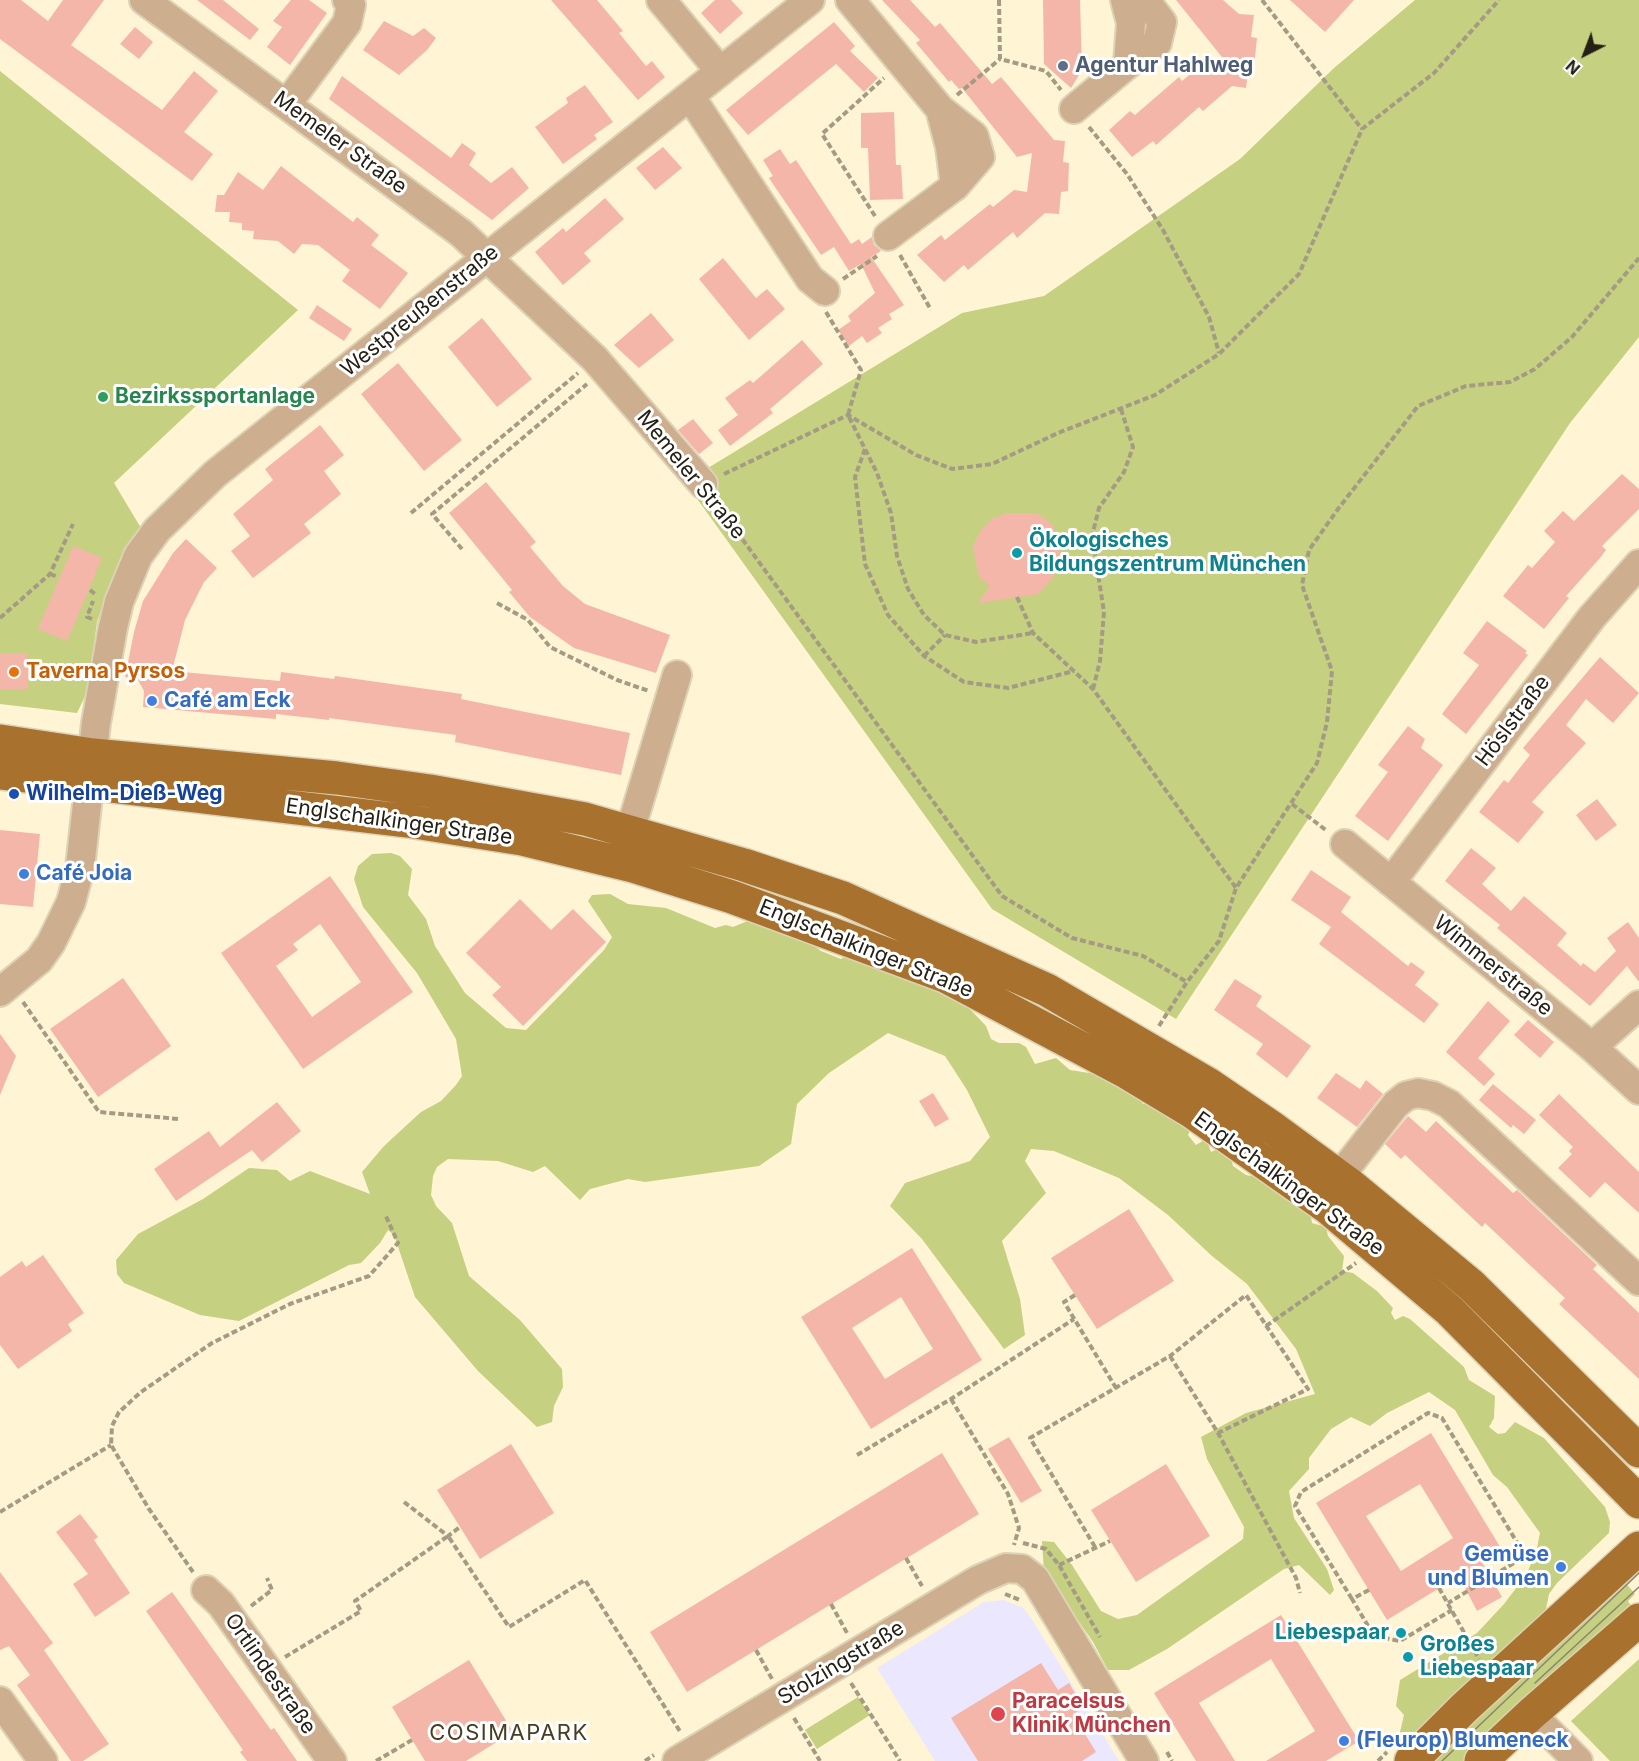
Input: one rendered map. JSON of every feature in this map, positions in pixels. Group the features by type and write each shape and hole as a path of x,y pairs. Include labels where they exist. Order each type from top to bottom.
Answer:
{"main road":[{"name":"Englschalkinger Straße","path":"0,741 92,768 522,840 633,866 834,932 945,976 1032,1020 1128,1073 1252,1153 1376,1246 1449,1310 1639,1502"},
{"name":"Englschalkinger Straße","path":"0,773 92,768 337,778 418,789 585,819 843,898 1047,990 1208,1084 1339,1177 1472,1285 1639,1451"},
{"path":"1411,1761 1619,1564 1639,1548"},
{"path":"1481,1761 1639,1620"}],"street":[{"name":"Memeler Straße","path":"144,0 461,232 600,364 703,484"},
{"path":"287,104 347,22 351,5 347,0"},
{"path":"661,0 720,71"},
{"name":"Westpreußenstraße","path":"92,768 100,694 119,602 138,556 157,530 215,474 810,0"},
{"path":"850,0 940,109 955,186 888,236"},
{"path":"1125,0 1131,23 1128,64"},
{"path":"1074,109 1156,43 1162,22 1145,0"},
{"path":"690,96 810,279 825,291"},
{"name":"Höslstraße","path":"1391,882 1592,617 1639,564"},
{"path":"630,831 673,687"},
{"path":"5,988 39,960 51,943 71,902 80,868 92,768"},
{"name":"Wimmerstraße","path":"1345,844 1592,1047 1639,1090"},
{"path":"1592,1047 1639,1005"},
{"path":"1339,1177 1396,1104 1406,1096 1418,1093 1433,1095 1449,1104 1639,1281"},
{"path":"1014,1568 1035,1579 1144,1761"},
{"name":"Stolzingstraße","path":"686,1756 978,1580 1014,1568"},
{"name":"Ortlindestraße","path":"206,1590 221,1604 332,1761"},
{"path":"0,1701 43,1761"},
{"path":"1531,1714 1578,1761"}],"path":[{"path":"999,0 1000,59"},
{"path":"1262,0 1362,129"},
{"path":"848,415 916,455 952,469 992,464 1058,433 1155,394 1219,354 1299,274 1362,129 1434,73 1499,0"},
{"path":"1000,59 1047,71 1074,109 1127,174 1163,230 1209,317 1219,354"},
{"path":"940,109 1000,59"},
{"path":"902,62 822,134 888,236 931,310"},
{"path":"888,236 886,250 825,291 825,313 861,370 848,415 865,448 891,513 897,556 908,589 924,615 945,635 976,642 1033,633"},
{"path":"1145,1047 1187,982 1220,941 1236,888 1317,763 1327,722 1332,671 1302,585 1309,550 1418,406 1466,386 1510,382 1535,369 1572,338 1639,258"},
{"path":"411,513 600,364"},
{"path":"462,549 432,514 600,364"},
{"path":"1093,689 1100,661 1104,612 1092,536 1099,508 1124,472 1133,447 1121,409"},
{"path":"703,484 848,415"},
{"path":"865,448 855,477 865,564 888,615 924,656 964,682 1008,688 1074,671"},
{"name":"Memeler Straße","path":"703,484 1002,896 1072,938 1143,956 1187,982"},
{"path":"0,618 50,574 73,524"},
{"path":"50,574 58,577"},
{"path":"1017,597 1033,633 1093,689 1236,888"},
{"path":"497,603 528,620 550,648 617,680 673,687"},
{"path":"88,615 91,606"},
{"path":"924,656 945,635"},
{"path":"1292,804 1345,844"},
{"path":"5,988 99,1112 179,1119"},
{"path":"206,1590 149,1509 111,1445 112,1426 119,1412 141,1392 212,1343 290,1304 369,1276 398,1244 385,1214"},
{"path":"1266,1326 1344,1272 1376,1246"},
{"path":"1075,1295 1064,1302 1116,1388"},
{"path":"1095,1547 1030,1438 1170,1356 1246,1295 1308,1389 1218,1433"},
{"path":"857,1455 951,1399 1074,1319"},
{"path":"1170,1356 1218,1433 1296,1578 1300,1593"},
{"path":"951,1399 1008,1494 1019,1528 1014,1568"},
{"path":"1448,1603 1519,1560 1521,1549 1442,1418 1428,1413 1301,1492 1295,1506 1374,1636 1400,1641 1452,1610"},
{"path":"0,1512 111,1445"},
{"path":"404,1502 448,1536 508,1627 585,1580 686,1756"},
{"path":"267,1669 361,1611 355,1601 460,1527"},
{"path":"1059,1565 1110,1541"},
{"path":"906,1558 924,1589"},
{"path":"1439,1588 1492,1683"},
{"path":"1352,1599 1369,1590"},
{"path":"831,1604 848,1636"},
{"path":"756,1650 774,1682"},
{"path":"853,1686 900,1761"},
{"path":"796,1720 820,1761"},
{"path":"376,1761 412,1740"}],"shaded area":[{"name":"Paracelsus Klinik München","path":"1004,1600 1023,1608 1031,1618 1119,1761 935,1761 877,1668 984,1602"}],"green space":[{"path":"1415,0 1639,0 1639,337 1570,423 1176,1019 992,909 685,482 962,313 1044,296 1240,159 1334,68"},
{"name":"Bezirkssportanlage","path":"0,71 298,310 114,483 141,528 113,576 97,622 88,690 77,713 0,704"},
{"path":"391,853 400,856 412,869 408,895 426,919 435,946 465,993 506,1028 526,1030 604,950 612,937 588,901 592,895 610,894 628,904 666,908 715,928 726,925 733,927 750,920 793,930 821,951 841,959 846,955 900,968 965,1004 986,1026 991,1039 999,1043 1019,1043 1026,1047 1035,1064 1056,1058 1070,1070 1089,1073 1108,1071 1129,1086 1143,1104 1156,1104 1192,1126 1188,1135 1196,1145 1206,1139 1211,1152 1218,1149 1230,1155 1233,1166 1246,1175 1267,1179 1273,1184 1272,1189 1277,1192 1281,1187 1310,1210 1312,1223 1326,1227 1328,1236 1344,1256 1342,1271 1353,1273 1377,1291 1393,1308 1391,1313 1395,1320 1403,1316 1410,1319 1464,1367 1469,1380 1495,1396 1494,1418 1489,1427 1498,1434 1505,1433 1515,1422 1544,1438 1605,1507 1610,1522 1609,1533 1557,1583 1549,1594 1546,1609 1410,1750 1397,1745 1404,1715 1396,1706 1400,1680 1477,1633 1504,1604 1526,1575 1536,1553 1540,1533 1507,1487 1493,1475 1455,1410 1429,1392 1387,1413 1370,1426 1351,1417 1331,1429 1309,1458 1309,1469 1289,1491 1294,1518 1327,1569 1334,1590 1330,1595 1299,1565 1284,1569 1167,1649 1129,1670 1108,1670 1093,1642 1044,1571 1042,1541 1054,1542 1072,1565 1101,1611 1118,1619 1137,1615 1243,1539 1244,1527 1207,1459 1201,1437 1246,1413 1315,1394 1296,1349 1247,1284 1212,1256 1168,1215 1119,1178 1054,1151 1031,1149 1025,1161 1046,1193 1002,1241 1020,1299 1025,1335 1004,1349 922,1239 890,1206 905,1183 970,1161 990,1137 967,1090 945,1056 888,1033 829,1073 797,1104 791,1144 759,1166 645,1182 628,1179 590,1189 580,1200 545,1166 533,1172 498,1161 448,1159 437,1167 433,1176 431,1195 436,1206 452,1223 469,1276 520,1320 562,1369 563,1387 554,1406 552,1422 537,1427 478,1371 415,1297 394,1235 388,1230 380,1243 361,1263 349,1265 239,1321 200,1315 124,1283 117,1274 116,1260 138,1234 203,1199 249,1168 277,1170 290,1181 310,1171 370,1194 362,1172 384,1146 421,1112 441,1101 462,1076 456,1039 417,973 363,907 354,879 358,866 372,854"},
{"path":"1619,1575 1635,1594 1628,1601 1631,1606 1466,1761 1425,1761 1479,1711 1482,1715"},
{"path":"1639,1659 1639,1761 1610,1761 1571,1721"},
{"path":"858,1697 870,1715 817,1749 805,1730"}],"building":[{"path":"0,0 21,0 48,21 63,0 104,0 71,45 162,110 194,71 218,91 184,132 213,154 192,181 0,39"},
{"path":"197,0 223,0 259,29 250,40"},
{"path":"291,0 309,0 327,13 290,65 267,47 282,27 273,21"},
{"path":"551,0 597,0 623,31 619,33 646,66 652,61 665,77 638,100"},
{"path":"715,0 731,0 743,13 720,34 701,13"},
{"path":"882,0 910,0 935,27 940,23 992,84 1001,77 1054,140 1065,141 1063,162 1069,163 1068,191 1061,192 1059,214 1045,213 1017,238 1013,232 968,270 964,265 944,282 917,255 941,235 945,240 990,204 993,207 1014,190 1027,192 1032,153 1017,157 962,88 959,89 951,80 949,82 916,43 920,40"},
{"path":"1043,0 1080,0 1082,70 1071,88 1044,64"},
{"path":"1176,0 1223,0 1239,14 1254,15 1251,37 1257,38 1254,67 1249,65 1246,88 1232,86 1203,111 1199,107 1156,145 1153,141 1132,157 1109,130 1130,111 1135,115 1179,77 1182,81 1201,65 1230,67"},
{"path":"1290,0 1354,0 1325,32"},
{"path":"384,21 413,36 424,28 436,38 427,50 399,75 363,50"},
{"path":"834,22 855,46 850,51 878,78 864,92 836,64 748,135 726,110"},
{"path":"135,27 153,42 139,59 120,44"},
{"path":"342,76 451,158 462,143 476,153 469,165 491,183 512,167 529,188 492,220 329,99"},
{"path":"585,85 613,122 594,135 597,139 563,164 535,127 568,103 566,98"},
{"path":"894,112 896,165 901,165 903,199 870,200 868,148 861,148 861,113"},
{"path":"663,147 682,168 655,190 636,168"},
{"path":"780,149 790,164 796,160 851,244 859,239 862,244 872,237 874,245 881,251 871,257 904,305 889,314 892,319 878,328 882,333 867,343 862,336 849,346 838,330 851,321 848,316 875,293 861,264 849,271 834,247 821,255 769,178 773,176 763,160"},
{"path":"281,166 353,222 357,217 379,235 371,245 408,273 380,309 342,281 350,270 318,245 302,244 294,254 278,241 253,239 254,231 242,230 242,223 229,222 230,212 215,212 217,195 224,195 238,172 263,190"},
{"path":"605,198 624,219 584,253 591,261 563,285 535,252 563,228 566,232"},
{"path":"723,258 756,298 767,289 785,309 749,340 699,279"},
{"path":"317,305 352,329 344,341 309,318"},
{"path":"651,313 674,340 639,368 614,345"},
{"path":"482,318 532,379 497,407 448,347"},
{"path":"802,340 823,364 770,409 773,413 730,446 718,430 738,415 725,398 750,380 753,383"},
{"path":"398,363 462,440 424,471 361,394"},
{"path":"693,419 713,443 699,454 678,430"},
{"path":"320,425 344,455 324,471 341,494 304,524 311,533 253,578 231,551 250,536 233,514 273,480 265,469"},
{"path":"1622,474 1639,489 1639,509 1602,546 1606,550 1566,596 1569,598 1544,629 1503,596 1528,565 1532,568 1555,542 1544,531 1563,511 1574,521"},
{"path":"486,482 536,542 530,547 563,586 585,604 670,635 656,673 574,648 530,617 509,592 512,590 449,513"},
{"name":"Ökologisches Bildungszentrum München","path":"1007,513 1037,513 1052,524 1058,539 1061,559 1052,579 1038,594 978,603 990,586 979,577 973,546 981,530 992,519"},
{"path":"186,539 217,568 204,582 185,620 172,671 280,681 281,672 334,679 335,676 462,694 461,699 630,733 621,775 455,742 456,735 329,718 329,720 276,714 276,719 143,707 144,691 138,680 125,677 134,632 143,601 173,553"},
{"path":"73,546 102,558 67,641 38,629"},
{"path":"1487,621 1527,651 1525,653 1528,655 1466,734 1442,714 1479,665 1463,653"},
{"name":"Taverna Pyrsos","path":"0,654 27,654 28,689 0,689"},
{"path":"1600,657 1639,693 1613,723 1586,699 1566,725 1586,743 1532,802 1544,812 1518,843 1479,812 1504,780 1508,783 1530,755 1523,748"},
{"path":"1408,726 1425,739 1421,748 1443,765 1388,841 1355,816 1388,772 1378,765"},
{"path":"1597,799 1617,825 1596,841 1576,815"},
{"path":"0,830 40,834 33,907 0,904"},
{"path":"1471,848 1496,868 1482,884 1511,911 1524,896 1567,933 1557,945 1581,966 1583,963 1595,972 1616,951 1607,938 1628,922 1639,938 1639,982 1627,966 1590,1006 1497,928 1500,925 1445,881"},
{"path":"1311,870 1351,897 1341,912 1408,966 1411,962 1425,972 1415,985 1439,1004 1424,1023 1319,944 1331,927 1291,900"},
{"path":"330,876 413,992 303,1069 221,953","holes":["320,924 361,982 312,1017 276,966 298,950 293,944"]},
{"path":"520,899 551,930 573,909 606,942 523,1026 492,995 501,987 466,953"},
{"path":"123,978 171,1046 98,1097 50,1029"},
{"path":"1235,979 1262,996 1256,1006 1311,1046 1287,1078 1256,1054 1263,1044 1214,1010"},
{"path":"1488,1001 1510,1021 1478,1058 1495,1074 1484,1086 1446,1052"},
{"path":"1528,1020 1554,1042 1540,1058 1514,1035"},
{"path":"0,1034 16,1056 0,1095"},
{"path":"1336,1073 1360,1089 1366,1080 1383,1094 1357,1127 1317,1098"},
{"path":"1493,1084 1536,1120 1524,1134 1513,1125 1511,1128 1479,1100"},
{"path":"933,1093 949,1119 935,1127 919,1101"},
{"path":"1559,1094 1639,1172 1639,1213 1605,1182 1590,1198 1558,1168 1572,1154 1569,1151 1573,1147 1539,1115"},
{"path":"277,1102 301,1131 262,1162 252,1150 176,1201 154,1169 209,1131 220,1147"},
{"path":"1408,1116 1426,1132 1436,1121 1513,1193 1517,1190 1597,1265 1593,1269 1639,1313 1639,1379 1559,1304 1565,1298 1485,1223 1482,1227 1405,1155 1401,1159 1385,1144"},
{"path":"1129,1209 1174,1281 1097,1329 1051,1258"},
{"path":"912,1248 982,1360 871,1429 801,1317","holes":["901,1297 933,1349 885,1379 852,1328"]},
{"path":"43,1255 84,1313 68,1324 72,1331 18,1369 0,1345 0,1277 22,1261 26,1267"},
{"path":"1431,1433 1502,1550 1482,1562 1502,1597 1477,1611 1459,1576 1387,1620 1316,1503","holes":["1420,1484 1453,1538 1401,1571 1366,1516"]},
{"path":"1009,1437 1042,1491 1021,1503 988,1449"},
{"path":"511,1444 554,1513 480,1559 437,1490"},
{"path":"942,1453 979,1514 687,1692 650,1632"},
{"path":"1166,1464 1210,1536 1136,1582 1091,1510"},
{"path":"80,1514 98,1537 94,1540 130,1593 95,1617 73,1584 88,1574 56,1532"},
{"path":"0,1572 53,1643 44,1650 109,1744 83,1761 71,1761 17,1685 30,1675 9,1646 0,1650"},
{"path":"172,1592 271,1730 274,1728 297,1761 247,1761 240,1752 243,1750 146,1611"},
{"path":"1281,1615 1359,1741 1326,1761 1266,1761 1315,1731 1271,1659 1199,1703 1235,1761 1196,1761 1154,1693"},
{"path":"469,1660 513,1732 466,1761 425,1761 392,1707"},
{"path":"1041,1663 1058,1690 1069,1683 1084,1708 1073,1714 1096,1752 1082,1761 978,1761 951,1718"}],"tram line":[{"path":"1442,1761 1639,1573"},
{"path":"1535,1683 1639,1587"}],"place":[{"name":"Agentur Hahlweg","path":"1063,66"},
{"name":"Bezirkssportanlage","path":"103,397"},
{"name":"Ökologisches Bildungszentrum München","path":"1017,553"},
{"name":"Taverna Pyrsos","path":"14,672"},
{"name":"Café am Eck","path":"152,701"},
{"name":"Wilhelm-Dieß-Weg","path":"14,794"},
{"name":"Café Joia","path":"24,874"},
{"name":"Gemüse und Blumen","path":"1561,1567"},
{"name":"Liebespaar","path":"1401,1633"},
{"name":"Großes Liebespaar","path":"1408,1657"},
{"name":"Paracelsus Klinik München","path":"998,1714"},
{"name":"(Fleurop) Blumeneck","path":"1344,1741"}],"district":[{"name":"COSIMAPARK","path":"509,1733"}]}
